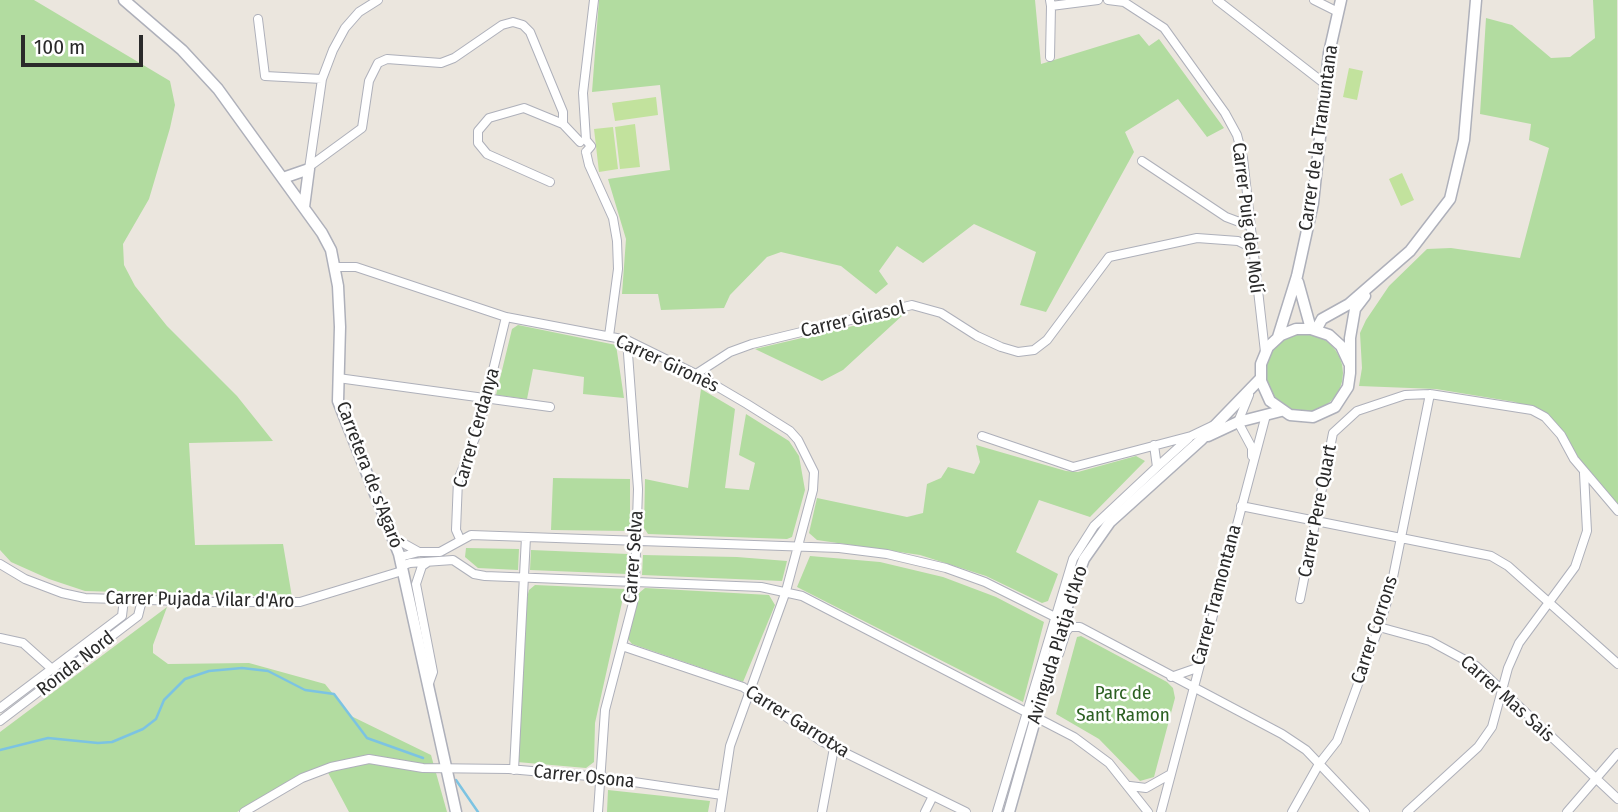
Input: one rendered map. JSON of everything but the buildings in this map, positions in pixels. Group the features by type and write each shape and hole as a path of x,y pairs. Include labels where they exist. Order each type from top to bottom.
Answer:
{"main road":[{"name":"Carretera de s'Agaró","path":"124,0 182,50 218,89 322,233 336,267 341,327 338,401 394,538 456,812"},
{"name":"Carrer de la Tramuntana","path":"1277,338 1297,276 1314,203 1325,85 1341,0"},
{"path":"1314,329 1322,319 1335,314 1374,284 1410,251 1450,199 1464,140 1476,0"},
{"path":"283,177 310,167 304,207"},
{"path":"291,189 296,174"},
{"path":"291,189 309,185"},
{"name":"Carrer de la Tramuntana","path":"1297,276 1299,293 1314,329"},
{"path":"1349,363 1339,344 1314,329 1296,329 1277,338 1265,352 1261,378 1268,398 1281,411 1304,418 1331,410 1348,387 1354,309 1374,284"},
{"path":"1307,309 1335,314"},
{"name":"Avinguda Platja d'Aro","path":"1009,812 1031,713 1046,678 1077,573 1095,541 1110,522 1196,438 1217,428 1261,378"},
{"path":"1217,428 1281,411"}],"street":[{"path":"310,167 322,79 345,28 359,12 379,0"},
{"path":"583,141 583,93 594,0"},
{"path":"1050,57 1050,3 1098,0"},
{"name":"Carrer Puig del Molí","path":"1108,0 1124,2 1164,28 1225,113 1237,135 1243,158 1260,327"},
{"path":"1217,0 1325,85"},
{"path":"1314,0 1338,12"},
{"path":"258,19 265,76 322,79"},
{"path":"310,167 362,128 369,81 378,63 387,59 441,63 454,58 495,28 513,22 523,25 530,32 563,112 563,124"},
{"path":"550,182 487,154 478,143 478,131 489,118 524,108 563,124 591,146 586,152 589,165 613,218 617,242 618,269 609,336"},
{"path":"1142,161 1226,217 1250,226"},
{"name":"Carrer Girasol","path":"696,374 730,352 752,344 912,306 941,313 977,336 1002,347 1018,352 1034,350 1047,340 1110,257 1197,238 1238,241 1252,248"},
{"name":"Carrer Gironès","path":"336,267 356,267 506,317 627,340 696,374 790,431 807,454 814,472 813,490 786,591 750,692"},
{"name":"Carrer Cerdanya","path":"460,539 456,530 458,480 488,398 506,317"},
{"path":"1260,327 1266,334 1277,338"},
{"path":"1260,327 1265,352"},
{"name":"Carrer Selva","path":"598,812 605,710 635,582 638,489 627,340"},
{"path":"338,378 550,407"},
{"path":"1252,389 1238,422 1252,448 1253,461"},
{"name":"Carrer Pere Quart","path":"1300,599 1333,433 1357,411 1405,395 1430,394 1537,413 1555,426 1584,471 1618,512"},
{"name":"Carrer Corrons","path":"1292,812 1319,764 1337,741 1391,592 1430,394"},
{"name":"Carrer Tramontana","path":"1158,812 1266,415"},
{"path":"1217,428 1245,434"},
{"path":"982,436 1073,467 1154,445 1196,438"},
{"path":"997,812 1031,713 1055,617 1082,540 1157,467 1196,438"},
{"path":"1154,445 1157,467"},
{"path":"1408,812 1478,747 1492,727 1501,691 1519,643 1552,603 1575,567 1583,549 1588,509 1584,471"},
{"path":"1241,506 1491,556 1508,566 1552,603 1618,664"},
{"path":"394,538 419,552 440,552 471,535 798,546 887,554 946,568 985,582 1055,617"},
{"path":"514,770 526,537"},
{"path":"401,565 419,552"},
{"path":"401,565 453,560 474,574 761,587 786,591 814,601 1031,713 1096,751 1130,786 1149,812"},
{"path":"428,562 422,566 416,584 433,672 428,688"},
{"name":"Carrer Pujada Vilar d'Aro","path":"0,564 25,579 62,593 85,598 300,602 401,565"},
{"name":"Ronda Nord","path":"0,708 122,616 124,599"},
{"name":"Ronda Nord","path":"0,721 138,616 142,600"},
{"path":"1046,678 1054,669 1066,632 1074,626 1282,734 1306,750 1365,812"},
{"name":"Carrer Mas Sais","path":"1379,627 1430,641 1476,666 1618,799"},
{"path":"0,638 23,643 51,669"},
{"name":"Carrer Garrotxa","path":"622,646 750,692 834,748 966,812"},
{"path":"1171,677 1198,668"},
{"path":"720,812 730,746 750,692"},
{"path":"822,812 834,748"},
{"path":"1567,812 1618,752"},
{"name":"Carrer Osona","path":"244,812 302,778 331,767 369,759 423,768 514,770 600,777 722,795"},
{"path":"1130,786 1146,788 1169,775"},
{"path":"925,812 933,796"}],"green space":[{"path":"0,0 34,0 170,81 175,105 170,128 149,199 123,244 124,265 135,286 167,326 237,396 273,441 189,443 195,545 283,544 292,597 85,591 11,562 0,550"},
{"path":"599,0 1035,0 1041,64 1139,34 1149,46 1159,39 1224,128 1207,137 1178,99 1125,132 1134,152 1046,312 1020,305 1036,252 974,224 923,263 897,246 879,271 888,284 876,294 841,266 781,252 767,257 730,295 724,308 661,310 658,294 622,294 626,239 608,179 670,170 660,85 592,92"},
{"path":"1593,0 1617,0 1618,511 1574,457 1550,419 1515,402 1436,389 1359,386 1362,368 1360,333 1366,320 1389,286 1427,249 1451,248 1520,258 1549,148 1529,140 1531,124 1480,114 1486,18 1512,25 1551,58 1570,57 1595,38"},
{"path":"1349,68 1363,71 1357,100 1343,97"},
{"path":"656,97 658,115 615,121 612,103"},
{"path":"635,124 640,167 620,169 615,127"},
{"path":"613,127 618,169 599,172 594,129"},
{"path":"1402,173 1414,200 1401,206 1389,179"},
{"path":"904,314 843,370 822,381 755,349"},
{"path":"518,325 616,345 624,398 583,394 584,377 533,369 527,399 496,395 512,329"},
{"path":"1304,334 1319,337 1331,346 1340,358 1343,373 1340,388 1331,400 1319,409 1304,412 1289,409 1277,400 1268,388 1265,373 1268,358 1277,346 1289,337"},
{"path":"701,389 735,409 725,488 749,490 755,463 739,455 746,414 789,441 799,456 805,490 792,537 787,539 648,534 644,528 645,479 688,488"},
{"path":"976,445 1066,471 1078,472 1136,456 1145,461 1090,517 1039,500 1016,552 1058,574 1048,601 1042,603 986,576 920,555 817,540 809,533 817,498 907,517 923,513 927,484 941,478 948,467 974,474 980,462"},
{"path":"553,478 630,479 630,525 627,531 551,530"},
{"path":"466,548 519,549 518,570 478,568 465,557"},
{"path":"531,550 628,554 627,574 530,570"},
{"path":"643,555 787,561 782,581 642,575"},
{"path":"810,556 880,562 943,577 996,597 1044,622 1023,702 797,587"},
{"path":"535,585 625,589 595,723 594,762 586,768 517,762 524,609 529,590"},
{"path":"645,588 769,595 775,605 743,682 632,644 628,639 639,593"},
{"path":"167,607 153,645 153,653 168,664 249,663 325,684 351,716 431,755 447,812 349,812 325,767 303,774 237,812 0,812 0,732"},
{"name":"Parc de Sant Ramon","path":"1081,636 1167,682 1173,688 1175,698 1154,777 1140,781 1099,739 1056,714 1077,637"},
{"path":"608,790 710,801 708,812 607,812"}],"waterway":[{"path":"0,750 48,738 112,742 143,729 156,719 164,700 185,679 209,671 242,668 268,671 305,690 334,694 367,738 423,758"},
{"path":"456,780 478,812"}]}
